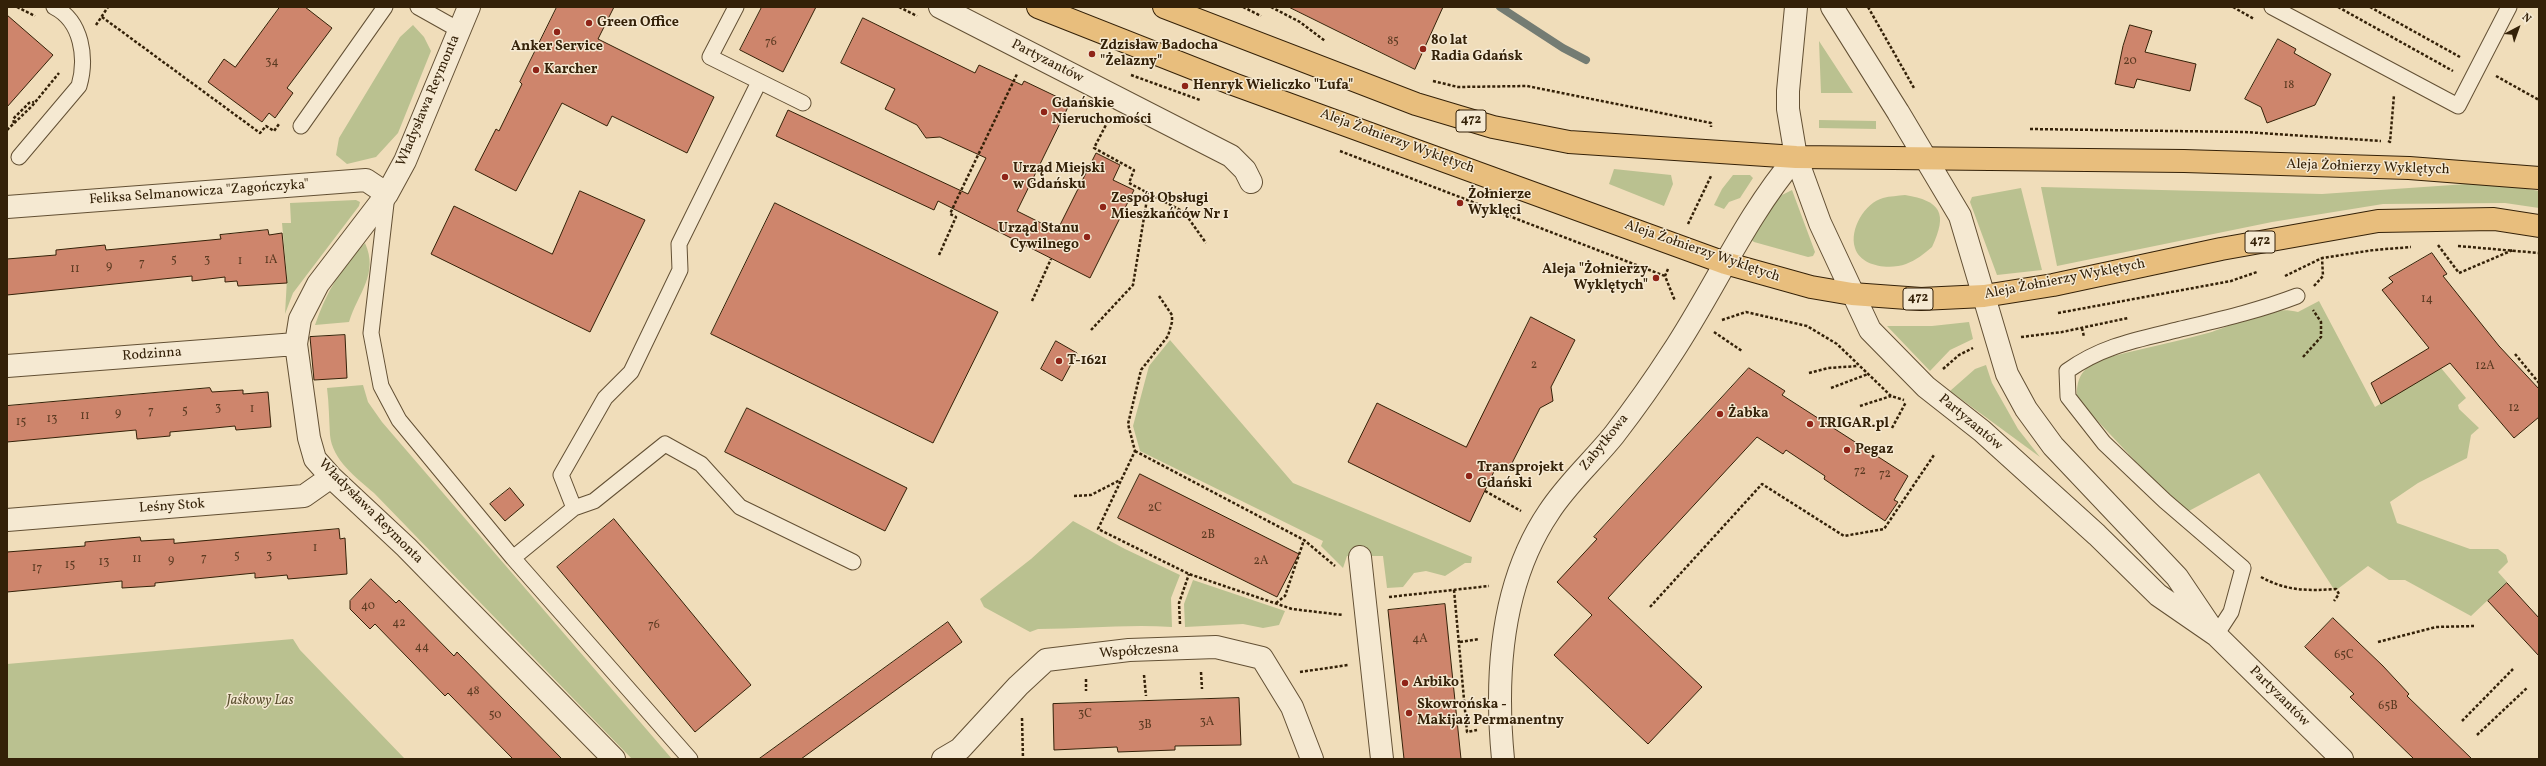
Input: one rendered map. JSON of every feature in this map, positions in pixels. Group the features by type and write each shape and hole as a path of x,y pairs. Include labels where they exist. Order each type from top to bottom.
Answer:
{"main road":[{"name":"Aleja Żołnierzy Wyklętych","path":"1038,7 1233,84 1725,263 1812,287 1852,294 1914,299 1984,296 2053,285 2220,249 2378,221 2494,219 2539,226"},
{"name":"Aleja Żołnierzy Wyklętych","path":"1164,7 1371,89 1493,127 1569,142 1796,157 2192,161 2409,168 2539,178"}],"street":[{"name":"Władysława Reymonta","path":"469,7 405,162 387,194 318,284 300,319 296,344 309,438 315,460 330,477 406,547 614,759"},
{"name":"Partyzantów","path":"940,7 1231,156 1245,170 1250,182"},
{"name":"Partyzantów","path":"1796,7 1788,91 1788,109 1796,157 1820,223 1870,330 1926,387 1999,447 2097,535 2158,595 2216,635 2342,759"},
{"name":"Partyzantów","path":"1832,7 1927,158 1960,216 2007,374 2026,409 2053,446 2177,577 2216,635"},
{"name":"Zabytkowa","path":"1503,759 1499,685 1504,639 1514,588 1530,546 1549,511 1614,434 1658,374 1697,313 1744,227 1770,189 1796,157"},
{"name":"Feliksa Selmanowicza \"Zagończyka\"","path":"7,207 366,180 387,194"},
{"name":"Rodzinna","path":"7,366 296,344"},
{"name":"Leśny Stok","path":"7,520 304,496 330,477"},
{"path":"1360,557 1382,759"},
{"name":"Współczesna","path":"944,759 960,749 1018,686 1046,660 1129,650 1216,647 1262,658 1292,707 1312,759"}],"lane":[{"path":"19,157 78,86 81,77 80,35 70,20 54,7"},
{"path":"301,126 385,7"},
{"path":"418,7 459,30"},
{"path":"736,7 710,57 803,103"},
{"path":"2272,7 2458,106 2509,7"},
{"path":"574,508 561,475 605,398 631,372 680,270 679,244 759,82"},
{"name":"Władysława Reymonta","path":"387,194 371,333 381,386 399,420 513,558 690,759"},
{"path":"2216,635 2231,612 2243,568 2165,501 2104,443 2068,397 2067,372 2087,356 2124,343 2262,309 2297,296"},
{"path":"513,558 574,508 594,501 666,444 701,464 740,507 853,562"}],"path":[{"path":"17,7 37,17"},
{"path":"94,28 108,7"},
{"path":"1271,7 1300,22 1329,44"},
{"path":"1868,7 1917,93"},
{"path":"2338,7 2445,65 2469,84"},
{"path":"2370,7 2539,100"},
{"path":"102,16 260,133 264,128"},
{"path":"7,130 14,122 13,119 18,113 28,103 34,102 60,72 61,66"},
{"path":"939,255 956,217 950,214 1020,68"},
{"path":"1124,73 1206,102"},
{"path":"1429,80 1458,87 1527,86 1711,123 1711,129"},
{"path":"2030,129 2245,132 2390,142 2393,110"},
{"path":"1112,114 1094,148 1134,170 1129,183 1184,212 1206,243"},
{"path":"1333,149 1665,276"},
{"path":"1690,221 1708,184 1711,172"},
{"path":"1091,330 1133,285 1148,193"},
{"path":"2438,245 2459,272 2516,250"},
{"path":"2303,357 2321,337 2321,322 2312,309 2297,296 2320,282 2323,276 2322,258"},
{"path":"1032,301 1052,259"},
{"path":"1668,268 1665,276 1669,291 1676,302 1681,305"},
{"path":"2058,313 2231,282 2257,272"},
{"path":"1159,296 1172,315 1172,322 1168,336 1141,370 1128,424 1135,451 1098,529 1188,574 1276,604 1292,609 1366,617"},
{"path":"1718,321 1746,312 1807,326 1837,344 1891,396 1906,401 1911,399"},
{"path":"1713,332 1742,351"},
{"path":"1942,370 1959,355 1977,347"},
{"path":"2515,354 2539,383"},
{"path":"1809,373 1828,368 1859,366"},
{"path":"1831,388 1868,374"},
{"path":"2533,376 2539,377"},
{"path":"1860,406 1891,396"},
{"path":"1892,428 1906,401"},
{"path":"1135,451 1304,540 1338,569"},
{"path":"1650,607 1762,484 1844,536 1884,529 1934,455"},
{"path":"1074,496 1091,495 1120,480"},
{"path":"1485,492 1523,512"},
{"path":"1276,604 1284,596 1304,540"},
{"path":"2243,568 2278,586 2292,590 2336,588 2339,594 2334,601"},
{"path":"1180,627 1179,603 1188,574"},
{"path":"1383,597 1493,586"},
{"path":"1454,590 1460,642 1467,732 1484,729"},
{"path":"2378,642 2436,627 2474,626"},
{"path":"1460,642 1481,639"},
{"path":"1301,672 1346,665"},
{"path":"2462,721 2513,669"},
{"path":"1202,676 1202,689"},
{"path":"1086,680 1086,691"},
{"path":"1145,680 1146,696"},
{"path":"2477,735 2528,687"},
{"path":"1022,720 1023,759"}],"green space":[{"path":"413,25 424,37 431,51 398,133 376,157 347,164 336,155 339,138 400,37"},
{"path":"1819,41 1853,93 1821,93"},
{"path":"1819,120 1876,121 1876,129 1819,128"},
{"path":"1614,169 1671,175 1673,184 1664,206 1609,184"},
{"path":"1733,175 1750,175 1753,178 1740,198 1729,202 1724,209 1714,205 1722,189"},
{"path":"2467,184 2512,186 2539,191 2539,208 2505,203 2383,204 2272,222 2057,266 2041,187 2322,194"},
{"path":"2021,188 2042,270 1997,275 1970,202 1972,197"},
{"path":"1792,190 1815,252 1813,256 1808,257 1754,242 1749,238 1778,197"},
{"path":"1905,195 1927,201 1934,205 1938,210 1940,225 1932,247 1917,259 1899,266 1884,267 1870,263 1863,259 1855,248 1854,241 1856,225 1860,218 1870,205 1876,201 1886,197"},
{"path":"356,200 360,202 359,206 293,293 285,314 287,279 282,223 291,223 290,203"},
{"path":"365,243 369,254 370,264 368,274 366,283 349,322 315,325 329,291 335,281 356,252"},
{"path":"2319,301 2375,407 2441,368 2466,398 2458,405 2459,409 2479,428 2471,435 2467,458 2418,483 2390,502 2397,523 2470,549 2498,549 2506,555 2508,562 2498,572 2507,582 2471,616 2405,580 2389,580 2368,566 2335,591 2259,473 2187,512 2170,498 2077,399 2077,386 2081,376 2087,368 2098,360 2208,333 2252,316 2264,313 2287,310 2298,312"},
{"path":"1969,322 1973,339 1950,350 1930,371 1887,326 1932,326"},
{"path":"1170,340 1293,483 1472,557 1471,563 1465,563 1445,576 1426,571 1414,573 1403,587 1387,588 1383,556 1347,556 1343,568 1321,546 1323,541 1140,451 1133,426 1149,366"},
{"path":"1986,365 1992,383 2018,429 2040,457 1950,391 1975,369"},
{"path":"363,385 368,402 382,422 672,759 632,759 374,493 346,468 335,452 332,444 327,388"},
{"path":"1073,521 1125,549 1180,575 1171,598 1172,627 1138,626 1038,629 1030,632 984,607 980,599 1031,559"},
{"path":"1193,580 1285,611 1279,625 1263,628 1243,624 1185,627 1184,604"},
{"name":"Jaśkowy Las","path":"293,639 300,650 405,759 7,759 7,664"}],"building":[{"path":"280,7 305,7 332,28 287,88 293,93 275,118 269,113 262,122 208,82 224,59 235,67"},
{"path":"557,7 614,7 598,39 714,97 687,153 612,116 607,126 562,103 516,191 475,170 496,129 499,131 522,84 520,82"},
{"path":"762,7 816,7 783,72 740,50"},
{"path":"1289,7 1443,7 1415,69"},
{"path":"7,15 53,55 7,107"},
{"path":"863,18 975,73 979,65 1022,85 1024,81 1070,103 1017,211 1057,231 1096,153 1120,165 1113,180 1134,190 1090,278 938,201 934,210 776,136 788,110 968,194 986,158 940,137 926,138 917,125 885,109 895,89 841,63"},
{"path":"2130,25 2152,31 2145,52 2196,64 2190,91 2137,79 2134,88 2115,84 2123,46"},
{"path":"2278,39 2296,49 2294,53 2331,74 2315,105 2267,123 2261,107 2245,99"},
{"path":"580,191 645,220 590,332 431,254 454,206 552,254"},
{"path":"775,203 998,312 933,443 711,334"},
{"path":"268,230 269,235 282,233 287,283 238,286 237,281 225,282 225,277 192,281 192,276 7,295 7,259 56,255 56,250 105,245 106,250 221,239 220,235"},
{"path":"2432,253 2447,274 2443,276 2499,346 2539,389 2539,417 2514,438 2450,363 2381,404 2371,383 2429,348 2382,290 2393,282 2389,278"},
{"path":"1531,317 1575,340 1551,387 1553,401 1540,408 1509,469 1498,463 1470,522 1348,462 1377,403 1466,447"},
{"path":"345,335 347,378 314,380 310,337"},
{"name":"T-1621","path":"1056,341 1077,353 1062,381 1041,369"},
{"path":"1749,368 1785,391 1782,395 1908,476 1894,500 1898,502 1885,521 1824,479 1825,476 1786,450 1783,454 1757,437 1608,598 1702,687 1648,744 1554,655 1592,615 1557,582 1597,539 1594,537"},
{"path":"210,388 212,392 243,390 243,394 268,392 271,427 236,430 235,426 170,432 170,436 137,439 136,430 7,442 7,406"},
{"path":"747,408 907,488 885,531 725,452"},
{"path":"1140,474 1299,554 1277,597 1118,518"},
{"path":"510,488 524,505 505,521 490,504"},
{"path":"614,519 751,685 695,732 557,567"},
{"path":"339,529 340,539 345,538 347,574 288,579 287,575 255,578 255,573 155,583 155,586 122,588 122,581 7,592 7,552 85,546 85,542 140,537 141,541 174,539 174,543"},
{"path":"371,579 396,603 399,600 454,656 457,652 562,759 513,759 448,693 445,696 375,624 370,629 350,609 350,601"},
{"path":"2507,583 2539,618 2539,656 2488,601"},
{"path":"1445,604 1461,759 1404,759 1388,610"},
{"path":"2333,618 2383,666 2409,694 2407,696 2472,759 2414,759 2350,697 2354,694 2305,647"},
{"path":"948,622 962,642 801,759 759,759"},
{"path":"1239,698 1241,745 1175,746 1175,750 1118,752 1117,747 1054,750 1053,704"}],"waterway":[{"path":"1500,7 1563,48 1586,60"}],"place":[{"name":"Green Office","path":"589,23"},
{"name":"Anker Service","path":"557,32"},
{"name":"80 lat Radia Gdańsk","path":"1423,49"},
{"name":"Zdzisław Badocha \"Żelazny\"","path":"1092,54"},
{"name":"Karcher","path":"536,70"},
{"name":"Henryk Wieliczko \"Lufa\"","path":"1185,86"},
{"name":"Gdańskie Nieruchomości","path":"1044,112"},
{"name":"Urząd Miejski w Gdańsku","path":"1005,177"},
{"name":"Żołnierze Wyklęci","path":"1460,203"},
{"name":"Zespół Obsługi Mieszkańców Nr 1","path":"1103,207"},
{"name":"Urząd Stanu Cywilnego","path":"1087,237"},
{"name":"Aleja \"Żołnierzy Wyklętych\"","path":"1656,278"},
{"name":"T-1621","path":"1059,361"},
{"name":"Żabka","path":"1720,414"},
{"name":"TRIGAR.pl","path":"1810,424"},
{"name":"Pegaz","path":"1847,450"},
{"name":"Transprojekt Gdański","path":"1469,476"},
{"name":"Arbiko","path":"1405,683"},
{"name":"Skowrońska - Makijaż Permanentny","path":"1409,713"}]}
